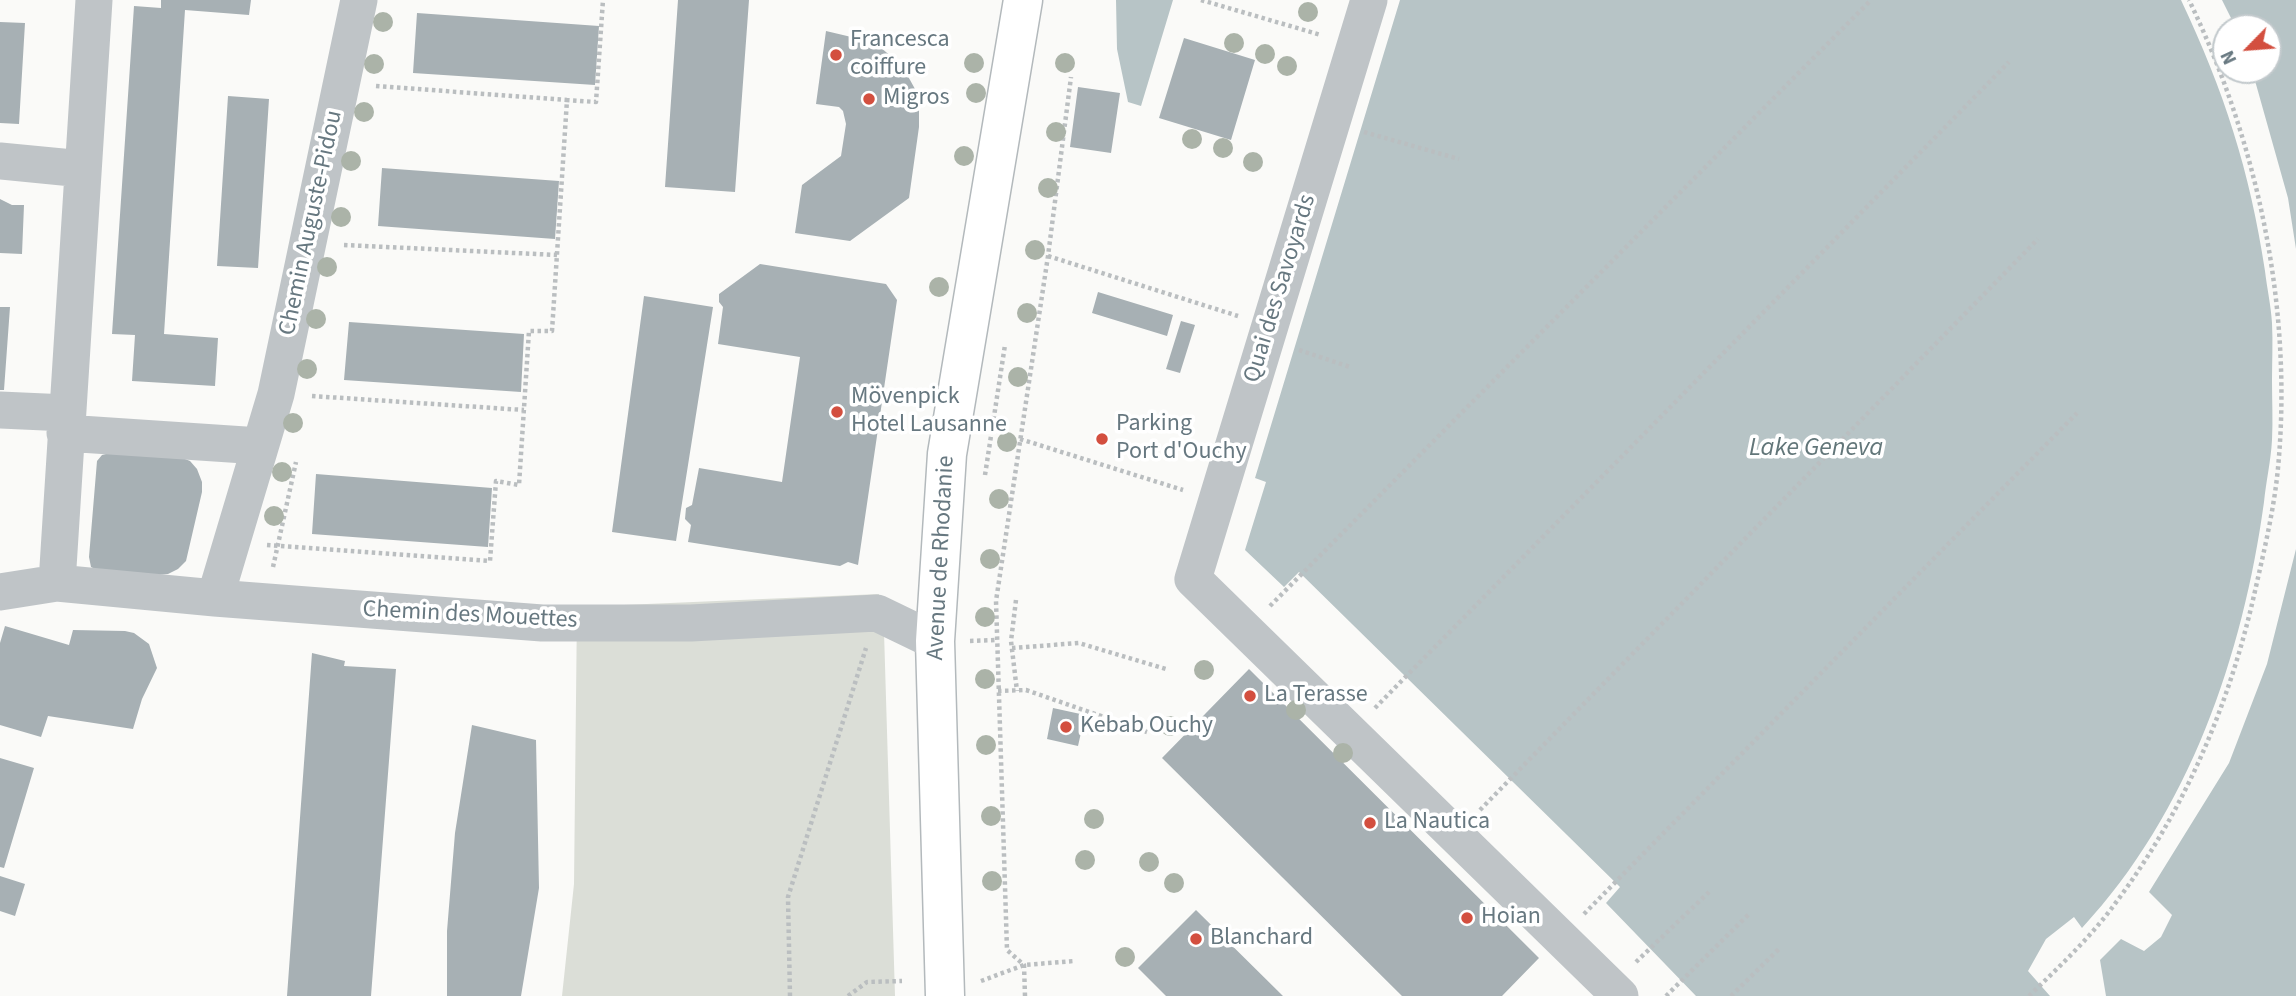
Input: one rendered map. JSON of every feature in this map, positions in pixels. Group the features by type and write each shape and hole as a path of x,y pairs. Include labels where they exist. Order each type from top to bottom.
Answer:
{"main road":[{"name":"Avenue de Rhodanie","path":"971,987 952,635 947,454 1023,0"}],"street":[{"path":"57,583 94,0"},
{"name":"Chemin Auguste-Pidou","path":"215,598 276,394 359,0"},
{"name":"Quai des Savoyards","path":"1245,631 1193,579 1369,0"},
{"path":"0,161 83,169"},
{"path":"0,410 66,423 260,446"},
{"name":"Chemin des Mouettes","path":"0,592 57,583 542,623 691,623 877,613 952,635"},
{"path":"1245,631 1615,991"}],"path":[{"path":"341,83 596,102 603,0"},
{"path":"1201,0 1355,45"},
{"path":"1245,631 1871,0"},
{"path":"2029,996 2078,948 2117,901 2166,826 2202,758 2224,705 2245,636 2267,538 2278,468 2280,397 2275,288 2243,138 2224,82 2189,0"},
{"path":"1350,734 2008,62"},
{"path":"1025,996 1024,965 1007,950 996,601 1048,256 1071,77"},
{"path":"231,543 490,561 496,481 519,485 529,331 551,331 567,100"},
{"path":"1360,131 1459,159"},
{"path":"1455,836 2038,239"},
{"path":"308,243 557,255"},
{"path":"1048,256 1267,332 1350,367"},
{"path":"985,479 1006,344"},
{"path":"276,394 524,410"},
{"path":"1561,937 2077,413"},
{"path":"1020,439 1217,501"},
{"path":"1016,600 1012,648 1017,691"},
{"path":"790,996 788,897 877,613"},
{"path":"952,635 970,654"},
{"path":"1012,648 1079,643 1166,669"},
{"path":"998,691 1026,690 1147,732"},
{"path":"1615,991 1709,892"},
{"path":"1666,996 1749,914"},
{"path":"1731,996 1780,947"},
{"path":"971,987 1024,965 1074,961"},
{"path":"848,996 867,982 902,981"}],"shaded area":[{"path":"879,594 884,632 895,996 562,996 574,884 577,607"}],"water":[{"path":"1116,0 1173,0 1141,106 1128,102 1117,49"},
{"name":"Lake Geneva","path":"1400,0 2181,0 2212,72 2212,84 2217,84 2234,132 2259,234 2272,323 2271,455 2255,560 2242,617 2205,729 2181,783 2153,834 2120,883 2082,928 2074,917 2046,939 2028,971 2050,996 1696,996 1606,903 1620,887 1299,572 1284,587 1245,550 1266,482 1255,478"},
{"path":"2222,0 2296,0 2296,249 2288,198 2256,84 2282,84 2282,14 2229,14"},
{"path":"2296,549 2296,996 2106,996 2100,960 2121,939 2144,951 2161,937 2172,915 2149,892 2229,763 2267,664"}],"building":[{"path":"161,0 251,0 249,15 185,10 164,334 218,338 215,386 132,381 135,335 112,334 134,6 161,8"},
{"path":"678,0 749,0 735,192 665,187"},
{"path":"417,13 599,26 595,85 413,73"},
{"path":"0,22 25,23 19,124 0,123"},
{"path":"826,31 864,40 880,47 904,69 915,89 919,109 909,198 850,241 795,233 802,185 841,156 846,124 843,111 839,107 816,104"},
{"path":"1184,38 1255,60 1231,140 1159,118"},
{"path":"1078,87 1120,93 1111,153 1070,147"},
{"path":"228,96 269,99 258,268 217,266"},
{"path":"382,168 559,181 555,239 378,226"},
{"path":"0,199 12,205 24,205 22,254 0,253"},
{"name":"Mövenpick Hotel Lausanne","path":"760,264 886,284 897,300 858,565 848,562 840,566 688,542 691,525 685,519 686,508 692,505 699,468 782,482 800,357 718,344 723,307 719,302 719,294"},
{"path":"1098,292 1173,315 1167,336 1092,313"},
{"path":"644,296 713,307 676,541 612,532"},
{"path":"0,307 10,307 4,390 0,390"},
{"path":"1181,321 1195,325 1180,373 1166,369"},
{"path":"349,322 524,334 521,392 344,380"},
{"path":"110,453 180,457 190,461 197,469 202,482 202,492 186,561 178,569 158,575 97,570 91,567 89,557 97,461 102,455"},
{"path":"316,474 492,488 488,547 312,534"},
{"path":"5,626 69,645 73,630 125,631 134,633 149,644 157,668 142,699 133,729 48,716 41,737 0,725 0,643"},
{"path":"312,653 345,661 344,666 396,669 371,996 287,996"},
{"path":"1249,669 1539,958 1502,996 1402,996 1162,758"},
{"name":"Kebab Ouchy","path":"1053,708 1085,715 1078,746 1047,739"},
{"path":"472,725 536,740 539,888 521,996 447,996 447,931 455,833"},
{"path":"0,758 34,768 4,868 0,867"},
{"path":"0,876 25,884 15,916 0,911"},
{"name":"Blanchard","path":"1196,910 1283,996 1166,996 1138,968"}],"place":[{"name":"Francesca coiffure","path":"836,55"},
{"name":"Migros","path":"869,99"},
{"name":"Mövenpick Hotel Lausanne","path":"837,412"},
{"name":"Parking Port d'Ouchy","path":"1102,439"},
{"name":"La Terasse","path":"1250,696"},
{"name":"Kebab Ouchy","path":"1066,727"},
{"name":"La Nautica","path":"1370,823"},
{"name":"Hoian","path":"1467,918"},
{"name":"Blanchard","path":"1196,939"}]}
